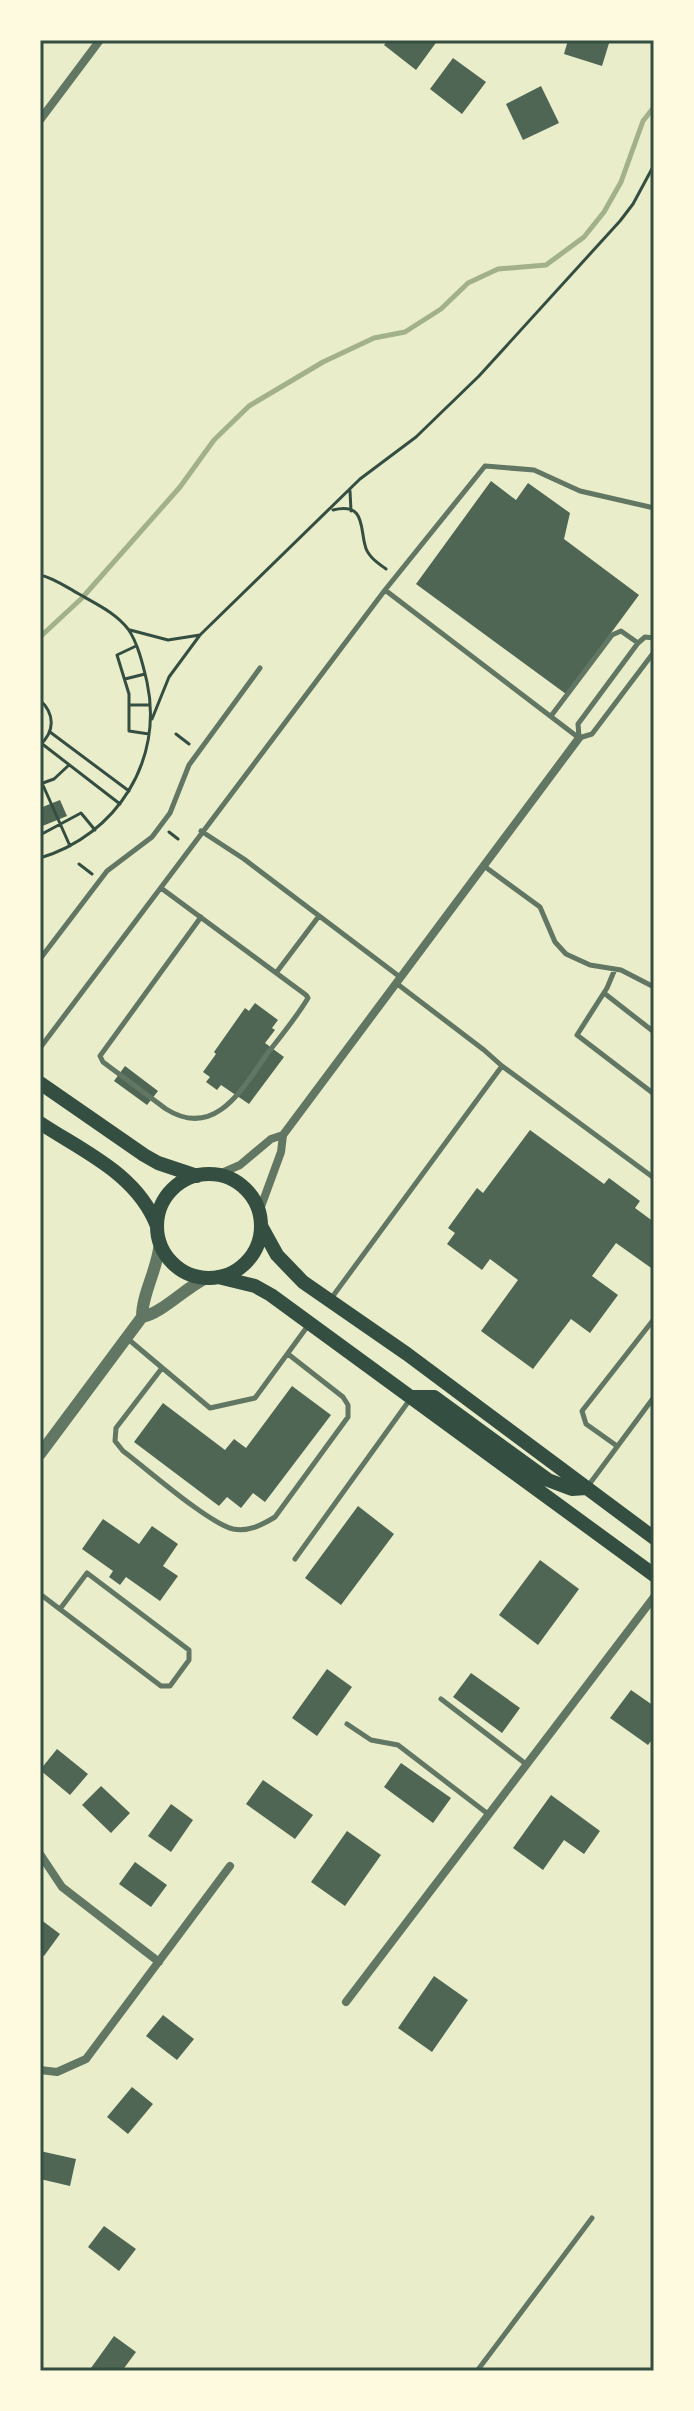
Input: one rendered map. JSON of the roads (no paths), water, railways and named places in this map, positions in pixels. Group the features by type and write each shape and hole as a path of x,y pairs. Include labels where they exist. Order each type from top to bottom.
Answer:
{"main road":[{"path":"40,1083 144,1155 198,1176"},
{"path":"40,1123 119,1174 139,1192 175,1265 191,1275 255,1286 654,1575"},
{"path":"159,1234 159,1213 168,1195 183,1181 217,1175 231,1179 246,1190 277,1255 291,1271 654,1538"},
{"path":"212,1278 236,1271 251,1257 260,1238 260,1219"},
{"path":"411,1397 434,1397 548,1480 572,1489 586,1488"}],"street":[{"path":"40,120 100,40"},
{"path":"260,1219 281,1152 283,1135 579,738"},
{"path":"217,1175 240,1165 271,1139 283,1135"},
{"path":"40,1454 142,1317 142,1308 159,1260 159,1234"},
{"path":"142,1317 151,1316 177,1294 212,1278"},
{"path":"346,2002 654,1597"},
{"path":"40,1854 62,1887 159,1962"},
{"path":"40,2070 57,2072 86,2059 230,1866"}],"lane":[{"path":"40,1048 385,590 485,466 534,470 580,491 654,508"},
{"path":"385,590 579,738"},
{"path":"551,716 612,635 621,631 638,643"},
{"path":"579,738 578,724 638,643 645,637 654,638"},
{"path":"579,738 592,734 654,652"},
{"path":"40,959 117,862 152,837 170,813 182,777 260,668"},
{"path":"201,831 319,916 502,1066 654,1178"},
{"path":"483,866 540,907 555,942 566,954 590,965 615,969 654,987"},
{"path":"161,888 201,917 306,995 307,1000 233,1101 217,1113 196,1118 177,1115 103,1062 100,1056 201,917"},
{"path":"276,973 319,916"},
{"path":"615,969 604,993 577,1035 654,1094"},
{"path":"604,993 654,1032"},
{"path":"330,1301 502,1066"},
{"path":"617,1446 586,1424 582,1411 654,1319"},
{"path":"127,1339 210,1408 255,1398 310,1323"},
{"path":"162,1368 116,1428 115,1441 123,1451 213,1520 233,1529 248,1529 261,1526 275,1517 348,1417 348,1405 343,1397 288,1354"},
{"path":"295,1559 411,1397"},
{"path":"586,1488 654,1397"},
{"path":"40,1594 161,1686 170,1686 189,1660 189,1650 87,1573 60,1609"},
{"path":"441,1699 527,1764"},
{"path":"347,1724 371,1740 398,1745 489,1814"},
{"path":"477,2371 592,2218"}],"waterway":[{"path":"40,637 82,598 180,487 214,440 249,406 323,362 374,338 405,332 441,309 468,283 498,269 546,265 584,237 604,212 621,182 643,121 654,107"}]}
